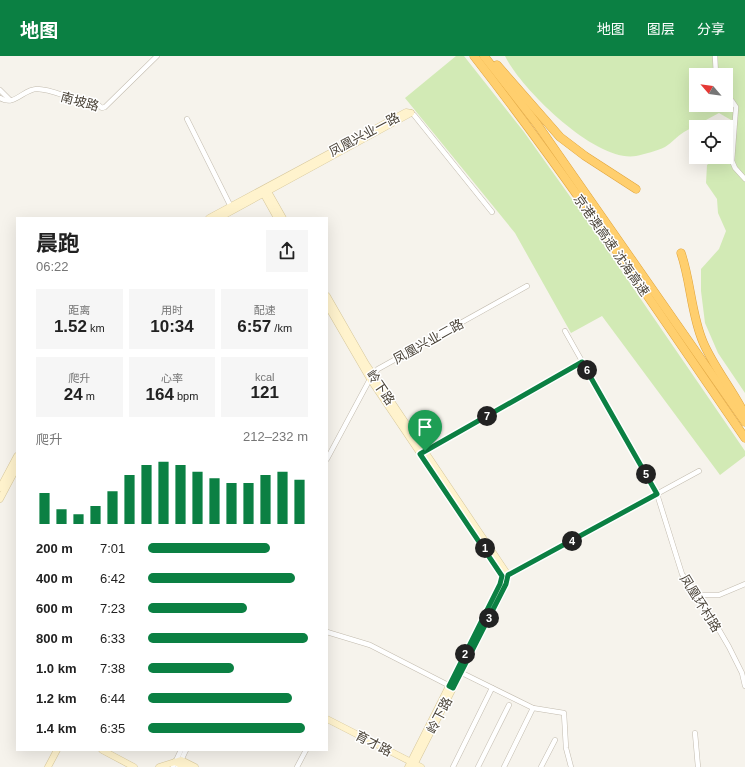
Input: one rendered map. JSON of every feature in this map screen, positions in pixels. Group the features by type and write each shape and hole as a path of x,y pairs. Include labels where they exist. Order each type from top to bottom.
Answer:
{"highway":[{"name":"京港澳高速 沈海高速","path":"474,56 530,128 745,438"},
{"name":"京港澳高速 沈海高速","path":"484,56 542,131 745,422"},
{"path":"490,56 560,137 585,156 636,189"},
{"path":"681,253 697,324 703,342 745,415"}],"street":[{"name":"南坡路","path":"10,100 15,100 26,91 41,89 69,98 87,102 95,102 102,108 105,107 157,56"},
{"path":"715,56 717,68"},
{"path":"0,90 10,100"},
{"path":"0,98 10,100"},
{"path":"733,102 736,107 732,161 735,168 745,179"},
{"name":"凤凰兴业一路","path":"211,217 264,191 406,112 411,113"},
{"path":"411,113 492,212"},
{"path":"187,119 232,208"},
{"path":"264,191 277,217"},
{"path":"264,191 282,217"},
{"name":"凤凰兴业一路","path":"220,217 232,208"},
{"name":"凤凰兴业二路","path":"328,457 371,376 381,366 527,286"},
{"name":"岭下路","path":"328,298 371,376"},
{"name":"岭下路","path":"328,307 371,376 505,576 506,584 411,765"},
{"name":"凤凰环村路","path":"565,331 657,494 682,574 698,595 729,647 742,673 745,686"},
{"path":"423,452 582,362"},
{"path":"0,488 16,458"},
{"path":"0,499 16,469"},
{"path":"505,576 699,471"},
{"path":"698,595 719,595 745,584"},
{"path":"328,632 370,645 451,687"},
{"path":"459,671 533,708 564,713 566,748 571,767"},
{"path":"453,767 492,688"},
{"path":"478,767 510,705"},
{"path":"504,767 533,708"},
{"name":"育才路","path":"328,720 411,765 421,767"},
{"path":"694,733 698,767"},
{"path":"541,767 555,740"},
{"path":"48,767 56,751"},
{"path":"104,751 134,767"},
{"path":"178,765 181,751"},
{"path":"178,765 185,751"},
{"path":"297,767 305,751"},
{"path":"160,767 178,765 195,767"}],"green space":[{"path":"456,56 464,56 524,132 579,209 745,451 745,456 720,475 602,316 571,333 515,233 405,98"},
{"path":"505,56 745,56 745,393 718,353 705,323 701,291 701,269 719,249 726,231 718,213 717,199 706,183 707,165 733,164 733,120 719,113 706,120 689,120 689,129 679,135 668,145 636,156 620,155 601,148 581,136 543,104 527,87"}],"route":[{"path":"582,362 657,494 508,575 508,580 453,688 449,686 500,584 502,576 420,454 425,451 582,362"}]}
